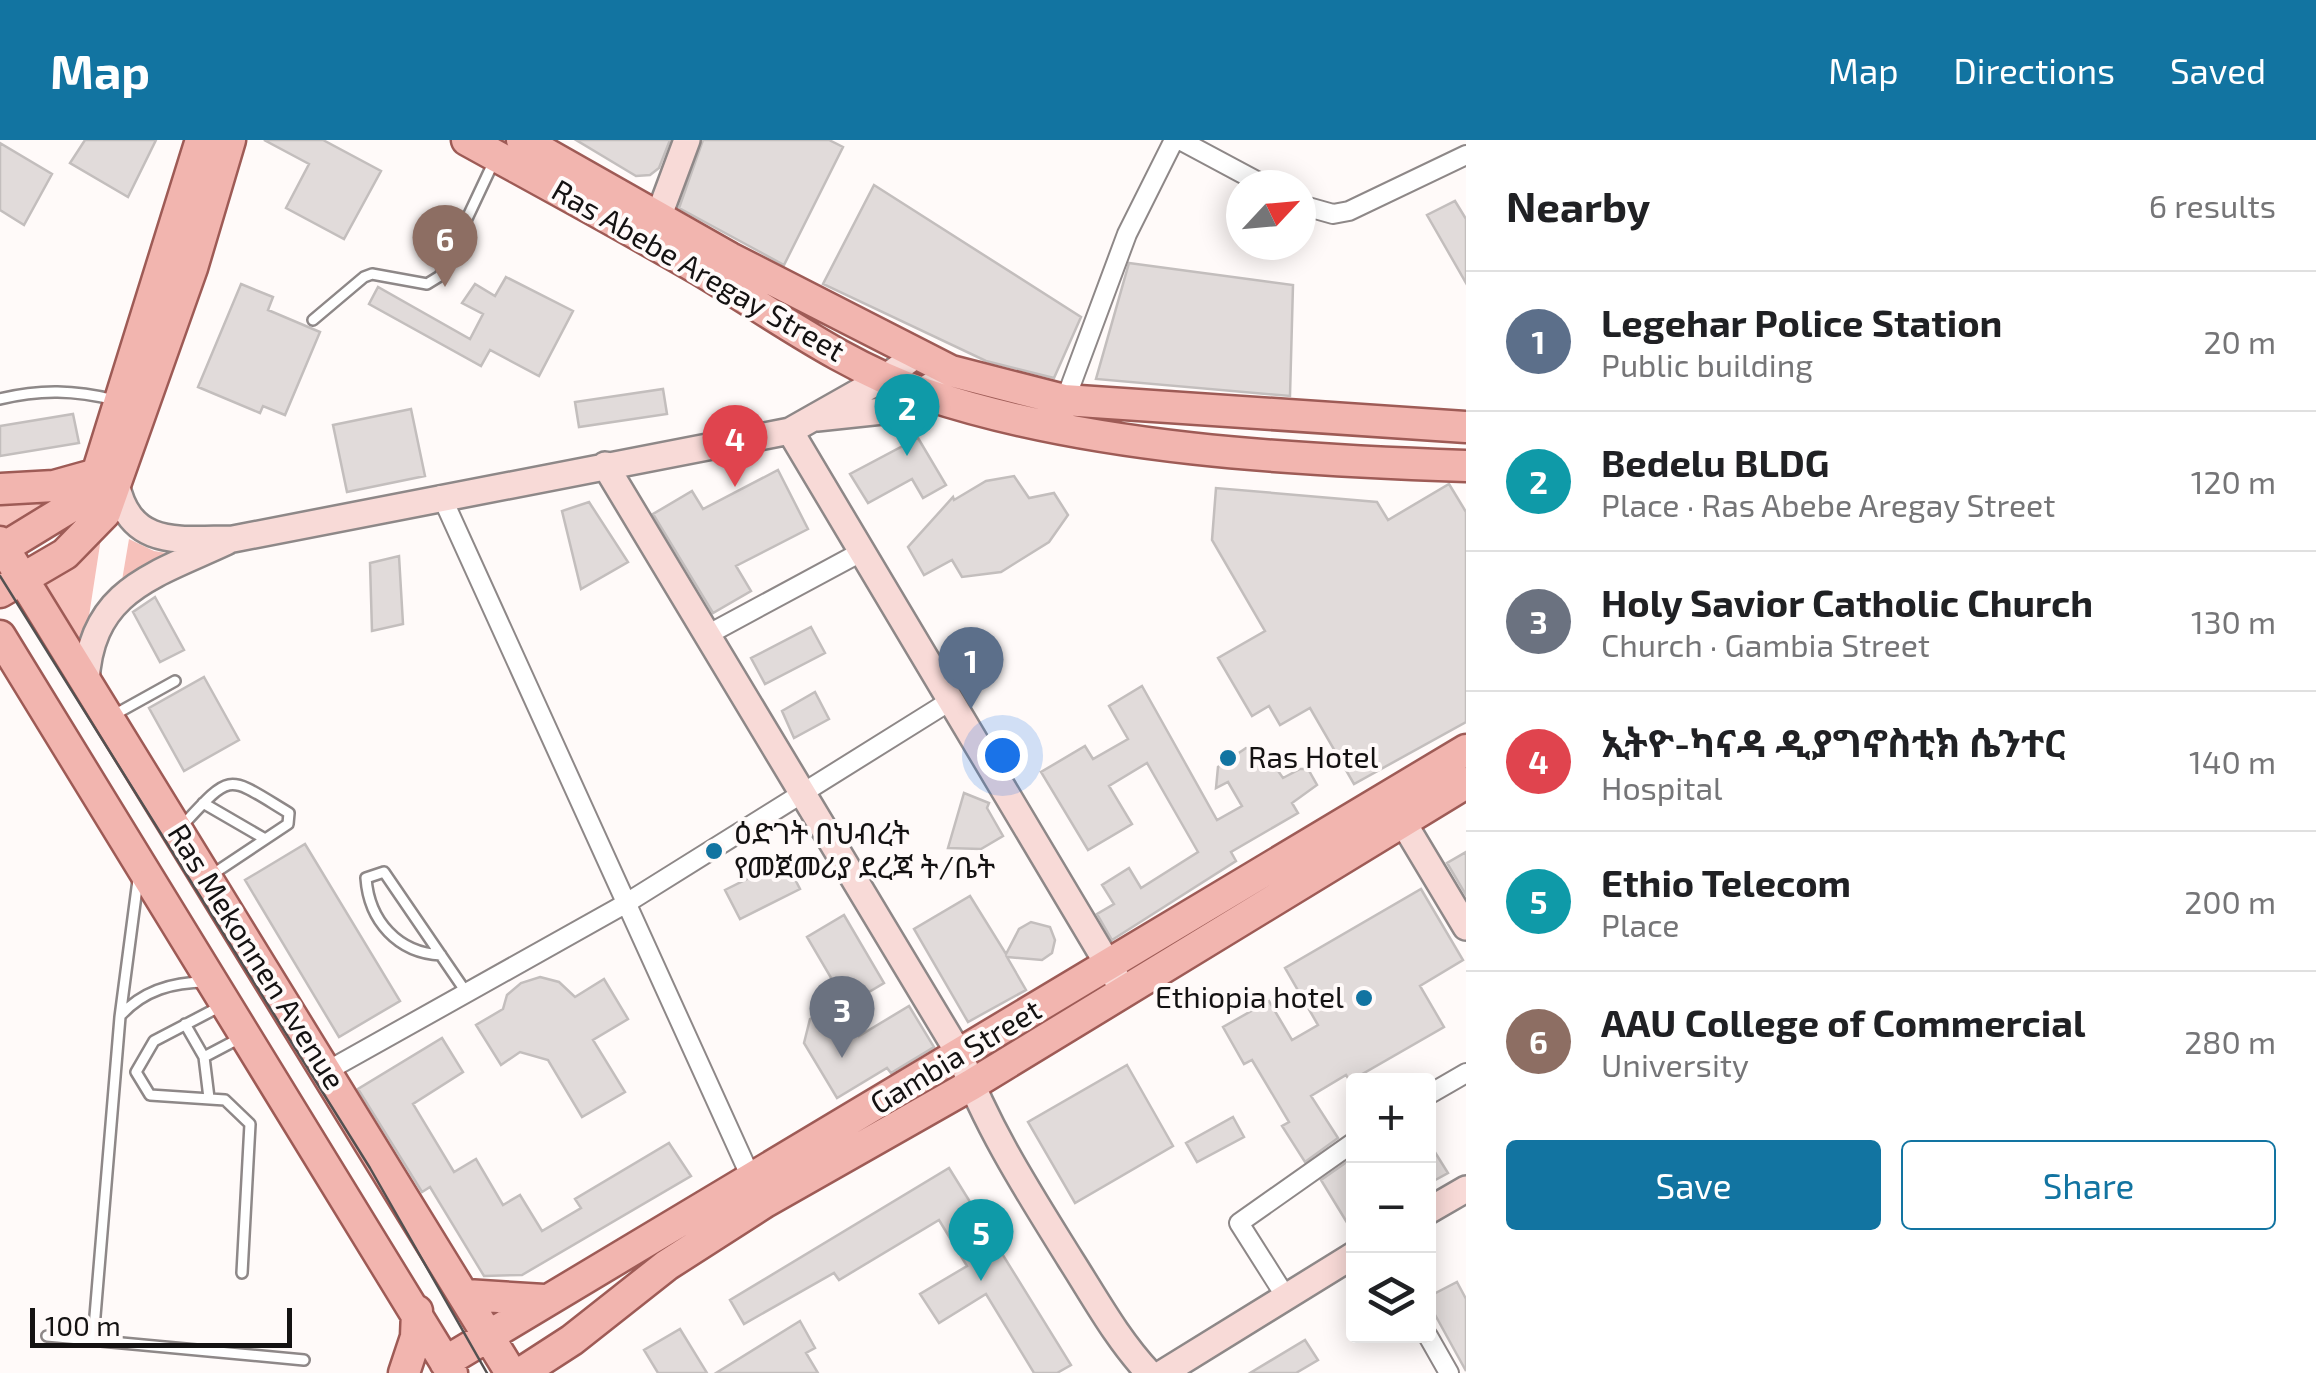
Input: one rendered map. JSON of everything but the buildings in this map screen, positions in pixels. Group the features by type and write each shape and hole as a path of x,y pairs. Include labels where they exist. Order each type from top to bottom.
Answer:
{"main road":[{"path":"12,586 87,535 105,513 106,478 118,400 201,140"},
{"path":"1,547 72,506 106,478 192,268 230,140"},
{"name":"Ras Abebe Aregay Street","path":"467,140 509,148 654,228 951,371 1061,415 1466,427"},
{"name":"Ras Abebe Aregay Street","path":"654,228 819,347 922,393 1369,462 1466,466"},
{"path":"1369,462 1371,424"},
{"path":"0,489 106,478"},
{"name":"Ras Mekonnen Avenue","path":"1,547 12,586 86,682 511,1373"},
{"name":"Ras Mekonnen Avenue","path":"0,636 417,1310 443,1370"},
{"name":"Gambia Street","path":"443,1370 489,1333 544,1300 753,1182 960,1055 1116,977 1395,809 1466,750"},
{"name":"Gambia Street","path":"1395,809 1466,783"},
{"name":"Gambia Street","path":"521,1373 572,1340 667,1265 764,1202 971,1084 1116,977"},
{"path":"466,1295 544,1300"},
{"path":"404,1373 416,1337 417,1310"},
{"path":"560,1373 572,1340"}],"street":[{"path":"654,228 687,140"},
{"path":"1061,415 1127,234 1177,140 1235,170"},
{"path":"1316,209 1333,214 1349,211 1466,155"},
{"path":"801,425 889,376 917,354"},
{"path":"86,682 94,634 113,602 160,572 233,539 892,410 951,371"},
{"path":"801,425 861,552 1116,977"},
{"path":"605,465 960,1055 971,1084 1034,1200 1129,1361 1149,1373"},
{"path":"106,478 128,515 152,535 233,539"},
{"path":"442,496 753,1182"},
{"path":"707,636 861,552"},
{"path":"327,1071 625,904 950,701"},
{"path":"1395,809 1466,927"},
{"path":"1436,1091 1466,1074"},
{"path":"1284,1294 1238,1223 1346,1148"},
{"path":"1436,1206 1466,1189"},
{"path":"1164,1373 1284,1294 1346,1260"},
{"path":"1209,1373 1214,1340"},
{"path":"1432,1343 1449,1373"}],"lane":[{"path":"313,320 364,277 427,284 440,276 509,148"},
{"path":"0,400 33,391 84,393 118,400"},
{"path":"107,718 175,681"},
{"path":"178,831 217,788 239,783 289,813 288,824 207,878"},
{"path":"203,803 265,839"},
{"path":"93,1340 120,1017 140,862"},
{"path":"440,955 414,954 396,942 367,894 366,878 384,872 466,992"},
{"path":"120,1017 132,1004 165,986 222,992"},
{"path":"222,992 185,1024 154,1041 136,1072 150,1096 225,1100 250,1124 242,1274"},
{"path":"185,1024 204,1057 208,1098"},
{"path":"204,1057 247,1034"},
{"path":"48,1336 304,1360"}],"shaded area":[{"path":"53,501 0,536 0,505"},
{"path":"103,525 83,655 34,580"},
{"path":"129,539 154,551 180,555 120,592"}],"tram line":[{"path":"0,576 370,1168 487,1373"}],"place":[{"name":"AAU College of Commercial","path":"445,287"},
{"name":"Bedelu BLDG","path":"907,456"},
{"name":"ኢትዮ-ካናዳ ዲያግኖስቲክ ሴንተር","path":"735,487"},
{"name":"Legehar Police Station","path":"971,709"},
{"name":"Ras Hotel","path":"1228,758"},
{"name":"ዕድገት በህብረት የመጀመሪያ ደረጃ ት/ቤት","path":"714,851"},
{"name":"Ethiopia hotel","path":"1364,998"},
{"name":"Holy Savior Catholic Church","path":"842,1058"},
{"name":"Ethio Telecom","path":"981,1281"}]}
